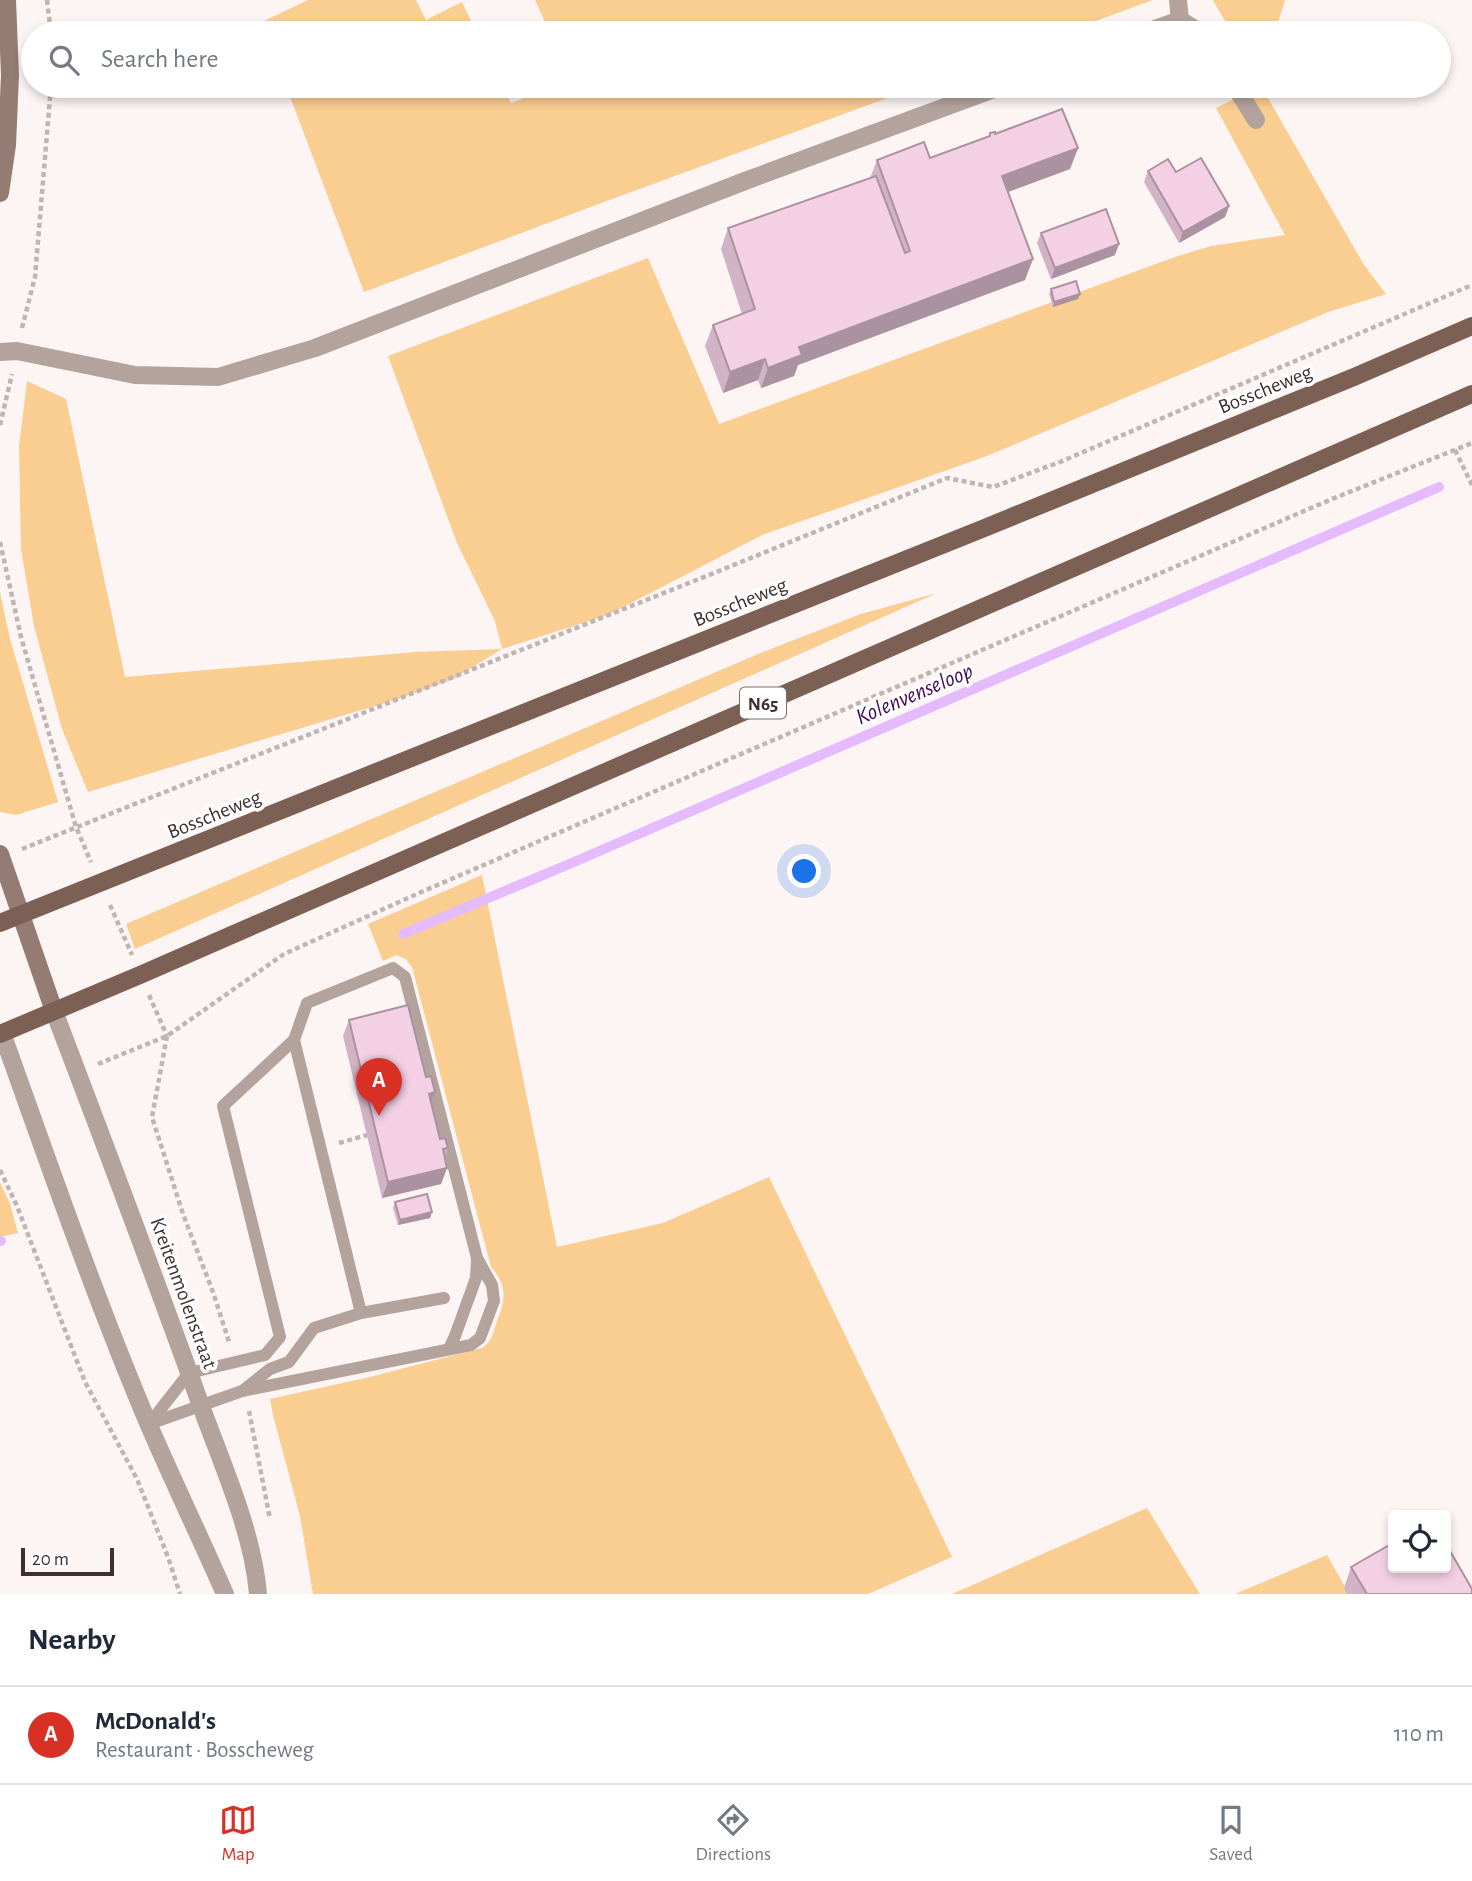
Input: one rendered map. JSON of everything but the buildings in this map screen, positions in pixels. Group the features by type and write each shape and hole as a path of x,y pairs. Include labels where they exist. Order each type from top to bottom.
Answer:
{"main road":[{"path":"0,193 7,145 10,75 7,0"},
{"name":"Bosscheweg","path":"0,923 1000,522 1472,326"},
{"name":"N65","path":"1,1031 54,1012 140,975 1472,394"},
{"path":"1,856 54,1012"}],"street":[{"path":"1178,0 1180,20"},
{"path":"9,351 135,375 218,377 315,348 745,181 970,98"},
{"path":"1242,98 1256,120"},
{"name":"Kreitenmolenstraat","path":"54,1012 190,1373 247,1536 258,1594"},
{"path":"1,1031 107,1321 149,1424 225,1594"}],"lane":[{"path":"393,968 405,976 477,1258 492,1285 494,1301 478,1341 471,1345 242,1391 149,1424 190,1373 265,1355 280,1337 223,1106 294,1040 307,1003 393,968"},
{"path":"294,1040 361,1313"},
{"path":"449,1349 476,1278 477,1258"},
{"path":"242,1391 270,1369 289,1362 314,1328 361,1313 444,1298"}],"path":[{"path":"47,0 50,21"},
{"path":"0,425 9,351 35,277 50,98"},
{"name":"Bosscheweg","path":"1,856 947,478 993,488 1060,462 1472,285"},
{"path":"0,542 21,637 76,827 167,1036 284,954 431,887 1244,537 1472,443"},
{"path":"1455,450 1472,485"},
{"name":"Kreitenmolenstraat","path":"167,1036 152,1117 183,1214 236,1362"},
{"path":"0,1170 17,1206 85,1382 137,1479 180,1594"},
{"path":"242,1391 249,1412 272,1529"}],"shaded area":[{"path":"308,0 416,0 426,20 462,2 471,21 264,21"},
{"path":"535,0 1153,0 1096,21 545,21"},
{"path":"1213,0 1285,0 1279,21 1225,21"},
{"path":"291,98 509,98 511,103 524,98 887,98 585,209 364,292"},
{"path":"1236,98 1268,98 1364,265 1386,294 1328,312 987,456 762,535 608,615 502,649 495,621 457,543 388,356 648,258 719,424 1175,257 1211,246 1285,235 1216,108"},
{"path":"27,381 66,399 125,677 416,652 502,649 453,679 398,699 88,792 62,729 34,626 21,549 19,446"},
{"path":"0,592 10,639 58,802 16,815 0,812"},
{"path":"937,593 135,949 126,924 763,652 861,614"},
{"path":"482,875 557,1247 663,1223 769,1177 952,1557 868,1594 313,1594 300,1516 270,1399 482,1348 491,1338 502,1308 503,1288 491,1267 412,967 406,959 396,955 383,961 368,924"},
{"path":"0,1182 10,1204 18,1233 0,1237"},
{"path":"1147,1508 1200,1594 952,1594"},
{"path":"1327,1555 1349,1594 1235,1594"}],"waterway":[{"name":"Kolenvenseloop","path":"403,934 1439,487"}],"place":[{"name":"McDonald's","path":"379,1116"}]}
